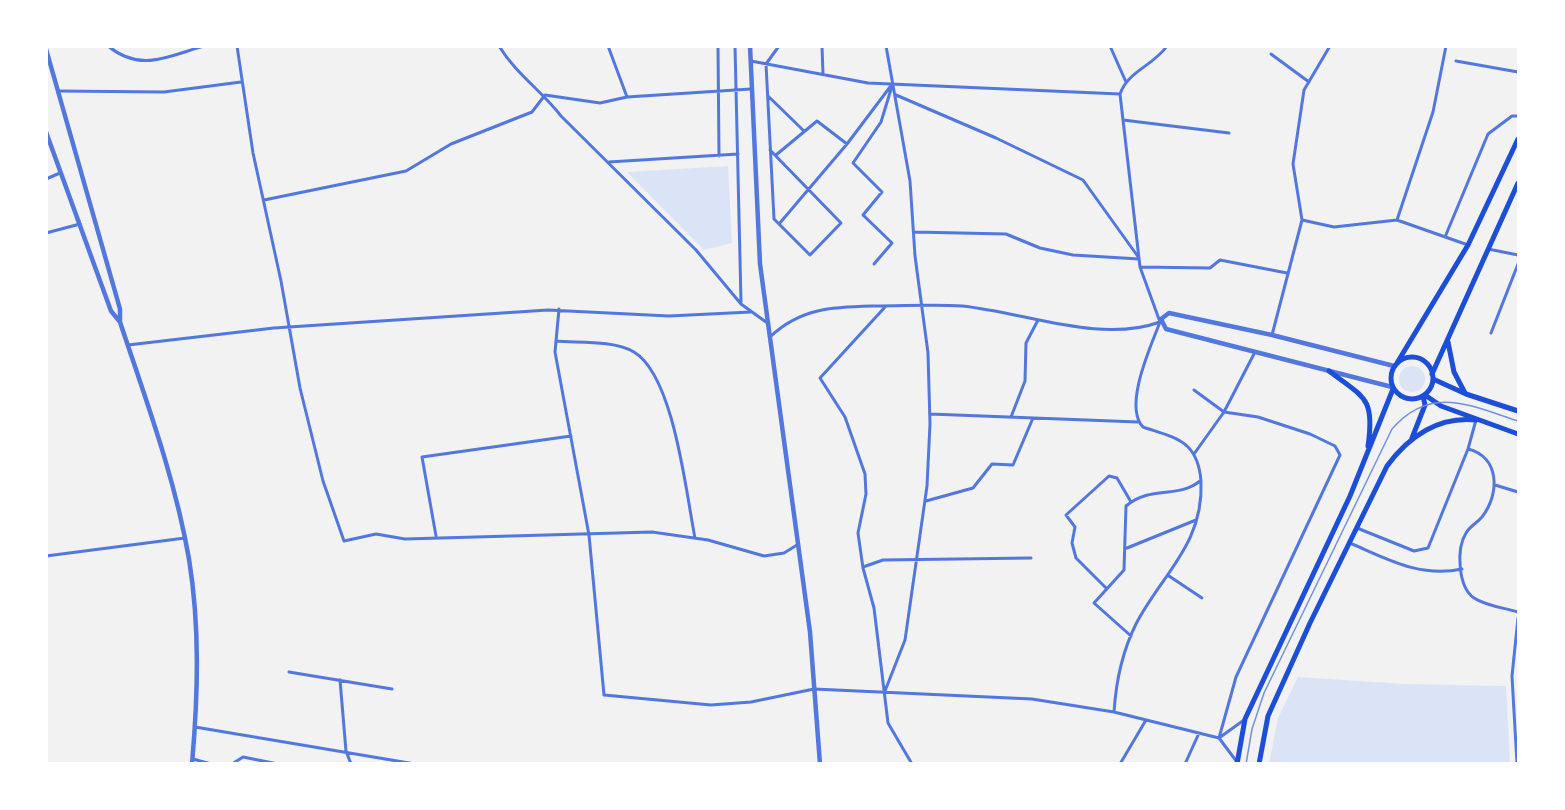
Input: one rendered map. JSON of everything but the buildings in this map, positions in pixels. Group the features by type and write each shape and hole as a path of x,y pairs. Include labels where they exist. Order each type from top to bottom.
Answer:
{"main road":[{"path":"1237,763 1245,719 1350,496 1393,388 1391,374 1468,245 1518,139"},
{"path":"1412,440 1425,405 1424,396 1518,183"},
{"path":"1448,341 1454,372 1466,394"},
{"path":"1396,365 1406,358 1415,358 1425,362 1433,376 1466,394 1518,411"},
{"path":"1329,371 1363,396 1369,405 1370,424 1366,456"},
{"path":"1393,388 1408,399 1424,396 1476,420 1518,434"},
{"path":"1259,764 1268,716 1348,542 1387,466 1412,440 1430,427 1445,422 1476,420"}],"street":[{"path":"108,46 125,59 140,62 204,46"},
{"path":"237,46 300,388 318,463 344,541 376,534 405,539 436,536 589,535 652,532 694,538 764,556 784,553 798,544"},
{"path":"499,46 520,74 545,95 561,116 696,250 741,304 766,322"},
{"path":"608,46 627,97"},
{"path":"718,46 719,156"},
{"path":"735,46 741,304"},
{"path":"750,46 760,264 768,338 810,632 820,764"},
{"path":"770,150 841,223 810,255 774,219 770,150 767,95 766,64 779,46"},
{"path":"822,46 823,75"},
{"path":"885,691 904,640 917,561 925,502 930,414 923,306 913,232 907,160 886,46"},
{"path":"1110,46 1126,82"},
{"path":"1167,46 1155,61 1126,82 1120,94 1140,267 1161,322 1166,329 1393,388"},
{"path":"1272,335 1302,220 1293,164 1304,90 1330,46"},
{"path":"1397,220 1433,112 1446,46"},
{"path":"46,49 57,91 71,128 91,213 120,309 120,322 154,418 185,538 198,651 193,761 211,764"},
{"path":"1270,54 1309,82"},
{"path":"751,61 868,83 1120,94"},
{"path":"1456,61 1518,72"},
{"path":"57,91 164,92 242,82"},
{"path":"779,224 847,144 893,84"},
{"path":"874,264 892,243 862,215 882,192 854,163 881,122 893,84"},
{"path":"545,95 600,104 627,97 752,89"},
{"path":"264,200 406,171 451,144 532,112 545,95"},
{"path":"767,95 804,132"},
{"path":"896,96 996,138 1083,180 1139,259"},
{"path":"1445,237 1488,134 1512,116 1518,116"},
{"path":"1123,120 1229,133"},
{"path":"776,156 818,121 847,144"},
{"path":"46,132 111,311 120,322"},
{"path":"609,162 738,154"},
{"path":"46,178 60,173"},
{"path":"1302,220 1334,227 1397,220 1468,245"},
{"path":"46,233 80,224"},
{"path":"913,232 1006,234 1040,248 1073,255 1139,259"},
{"path":"1487,249 1518,255"},
{"path":"1140,267 1210,268 1220,260 1287,273"},
{"path":"1491,333 1518,264"},
{"path":"886,306 820,378 845,417 865,474 866,494 858,533 862,568 874,608 888,723 912,764"},
{"path":"768,338 789,321 820,308 962,306 1117,329 1145,328 1161,322"},
{"path":"128,345 290,327 559,309 669,316 751,312"},
{"path":"559,309 555,352 589,535 604,695 725,704 814,689 1032,699 1114,712 1219,738 1237,763"},
{"path":"1114,712 1119,674 1131,636 1143,612 1188,546 1196,520 1201,481 1194,454 1180,441 1143,427 1138,422 1135,406 1144,365 1163,316 1169,313 1396,365"},
{"path":"1011,417 1024,381 1026,343 1038,319"},
{"path":"556,341 623,347 636,353 649,367 664,393 675,435 694,538"},
{"path":"1194,454 1224,411 1255,352"},
{"path":"1194,390 1224,411 1258,417 1310,434 1335,446 1340,458 1236,677 1219,738"},
{"path":"930,414 1138,422"},
{"path":"925,502 973,488 992,464 1013,465 1033,418"},
{"path":"1355,528 1414,551 1428,548 1468,449 1476,420"},
{"path":"436,536 422,457 571,436"},
{"path":"1468,449 1488,460 1493,470 1495,485 1485,512 1463,538 1462,569 1466,587 1473,597 1518,612"},
{"path":"1107,589 1076,558 1072,543 1075,529 1066,515 1109,476 1117,478 1131,502"},
{"path":"1131,636 1094,603 1124,570 1127,548 1126,506 1154,492 1185,490 1201,481"},
{"path":"1495,485 1518,492"},
{"path":"1127,548 1196,520"},
{"path":"46,556 185,538"},
{"path":"1348,542 1412,570 1437,572 1462,569"},
{"path":"862,568 883,560 1031,558"},
{"path":"1169,576 1203,598"},
{"path":"1516,764 1514,657 1518,618"},
{"path":"1514,657 1518,655"},
{"path":"289,672 392,689"},
{"path":"340,680 346,752 351,764"},
{"path":"1219,738 1245,719"},
{"path":"1120,764 1146,720"},
{"path":"195,727 415,764"},
{"path":"1185,764 1199,733"},
{"path":"232,764 243,757 278,764"}],"shaded area":[{"path":"728,166 732,243 704,250 627,172"},
{"path":"1412,366 1421,370 1425,379 1421,388 1412,392 1403,388 1399,379 1403,370"},
{"path":"1298,677 1405,684 1506,686 1510,763 1269,763 1278,718"}],"tram line":[{"path":"1246,764 1252,729 1264,693 1392,429 1407,415 1422,407 1452,402 1518,421"}]}
